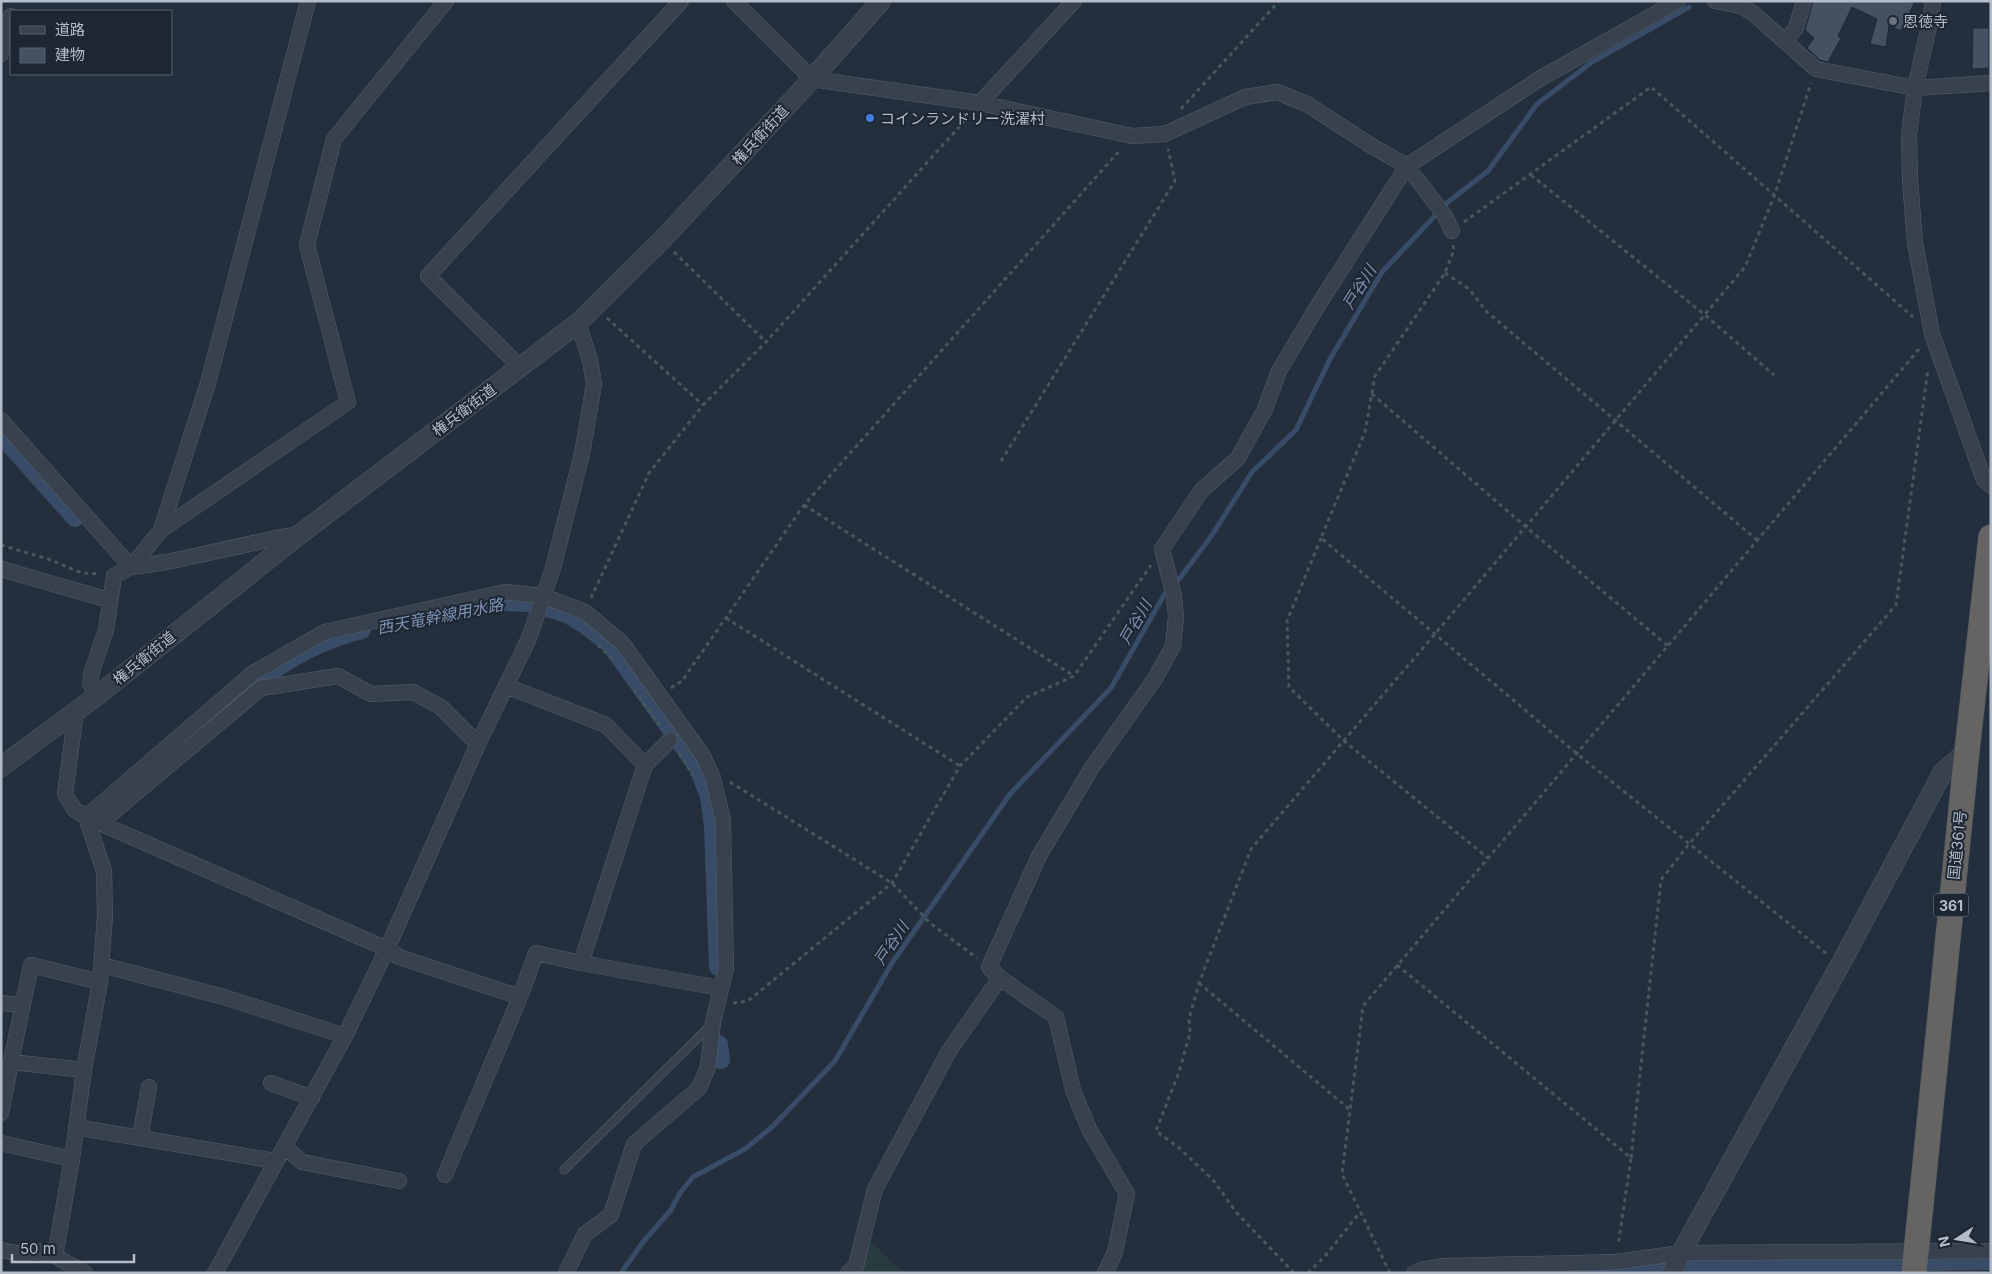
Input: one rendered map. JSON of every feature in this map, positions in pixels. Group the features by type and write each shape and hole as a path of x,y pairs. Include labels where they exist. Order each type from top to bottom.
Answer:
{"highway":[{"name":"国道361号","path":"1915,1262 1967,751 1991,537"}],"street":[{"path":"161,530 208,383 308,1"},
{"path":"132,567 161,530 348,402 307,246 334,138 446,1"},
{"path":"520,367 428,276 681,1"},
{"path":"734,1 812,79 980,103 1132,136 1166,134 1245,97 1277,92 1306,104 1370,146 1407,166 1445,216 1452,231"},
{"name":"権兵衛街道","path":"1,767 98,695 299,535 578,323 662,240 812,79 881,1"},
{"path":"980,103 1074,1"},
{"path":"1105,1273 1115,1252 1127,1194 1089,1129 1073,1090 1056,1017 1000,978 989,967 1039,856 1091,769 1156,677 1173,646 1176,617 1174,596 1162,549 1200,492 1238,458 1265,409 1279,371 1317,307 1407,166 1541,78 1678,1"},
{"path":"1715,1 1741,6 1753,12 1816,69 1915,88 1991,83"},
{"path":"1786,40 1796,28 1804,1"},
{"path":"1933,1 1915,88 1909,135 1915,243 1932,334 1984,480 1991,486"},
{"path":"1,54 10,20"},
{"path":"215,1273 275,1161 285,1147 346,1036 388,949 478,744 529,638 553,568 582,454 594,384 590,360 578,323"},
{"path":"1,420 132,567"},
{"path":"98,695 90,684 92,671 106,630 114,576 132,567 167,562 286,536 299,535"},
{"path":"1,569 109,600"},
{"path":"86,817 253,673 325,632 505,592 543,596 585,612 622,643 703,756 713,778 723,821 726,969 713,1022 708,1067 699,1088 634,1144 610,1215 585,1234 566,1273"},
{"path":"100,823 261,688 338,676 371,694 413,692 440,707 478,744"},
{"path":"506,686 606,725 645,765"},
{"path":"76,711 64,794 74,809 86,817 388,949 399,957 520,998"},
{"path":"581,963 645,765 670,740"},
{"path":"1672,1273 1681,1253 1840,965 1943,772 1967,751"},
{"path":"54,1256 72,1159 84,1070 102,965 105,915 104,871 86,817"},
{"path":"446,1175 520,998 536,953 720,988"},
{"path":"1,1113 31,965 100,982"},
{"path":"102,965 224,997 346,1036"},
{"path":"848,1273 856,1266 874,1189 950,1051 1000,978"},
{"path":"1,1003 23,1005"},
{"path":"11,1062 84,1070"},
{"path":"271,1082 312,1098"},
{"path":"140,1138 149,1087"},
{"path":"76,1127 275,1161"},
{"path":"1,1144 72,1159"},
{"path":"285,1147 302,1162 399,1181"},
{"path":"1,1250 22,1254 40,1252 54,1256 85,1273"},
{"path":"1414,1273 1444,1266 1616,1262 1681,1253 1915,1262 1991,1251"}],"lane":[{"path":"564,1170 713,1022"}],"path":[{"path":"1178,113 1279,1"},
{"path":"1294,1273 1236,1212 1213,1180 1178,1147 1156,1131 1179,1072 1190,1033 1189,1019 1199,983 1251,849 1745,267 1775,194 1816,69"},
{"path":"1488,858 1344,740 1289,687 1287,621 1365,432 1375,376 1445,273 1454,250 1452,231 1651,87 1932,334"},
{"path":"585,612 649,472 703,405 766,342 980,103"},
{"path":"1001,461 1174,181 1166,134"},
{"path":"661,696 682,680 804,505 1132,136"},
{"path":"1531,175 1705,315 1774,375"},
{"path":"662,240 766,342"},
{"path":"1445,273 1468,289 1487,312 1757,540"},
{"path":"595,307 703,405"},
{"path":"1390,1273 1342,1174 1362,1006 1932,334"},
{"path":"1616,1262 1631,1158 1660,880 1688,844 1896,604 1932,334"},
{"path":"1371,394 1668,646"},
{"path":"804,505 1074,676"},
{"path":"1321,538 1576,754 1840,965"},
{"path":"1,545 48,558 82,573 114,576"},
{"path":"713,1022 732,1003 748,1001 892,883 960,766 1027,697 1074,676 1162,549"},
{"path":"726,618 960,766"},
{"path":"593,640 619,668"},
{"path":"630,684 688,764 695,780"},
{"path":"727,779 733,785 892,883 930,923 989,967"},
{"path":"1397,965 1631,1158"},
{"path":"1199,983 1349,1109"},
{"path":"1308,1273 1326,1255 1360,1212"}],"green space":[{"path":"866,1236 904,1273 858,1273"}],"building":[{"path":"1813,1 1915,1 1901,31 1889,25 1886,47 1870,44 1877,19 1852,7 1838,36 1841,38 1828,62 1820,60 1807,48 1814,38 1805,30"},
{"path":"1973,28 1989,28 1989,68 1972,69"}],"waterway":[{"name":"戸谷川","path":"621,1273 643,1242 671,1210 680,1193 693,1177 745,1149 772,1127 835,1061 892,963 1010,794 1111,688 1164,595 1180,578 1212,535 1252,472 1296,430 1330,359 1382,272 1448,202 1488,171 1537,104 1592,62 1689,7"},
{"name":"西天竜幹線用水路","path":"1,435 75,518"},
{"name":"西天竜幹線用水路","path":"442,613 504,602 531,603 567,614 610,644 697,766 709,796 713,827 718,967"},
{"name":"西天竜幹線用水路","path":"159,764 229,704 278,667 333,639 362,630"},
{"name":"西天竜幹線用水路","path":"719,1044 721,1060"},
{"name":"西天竜幹線用水路","path":"1927,1262 1991,1261"},
{"name":"西天竜幹線用水路","path":"1534,1273 1900,1263"}],"place":[{"name":"恩徳寺","path":"1893,21"},
{"name":"コインランドリー洗濯村","path":"870,118"}]}
